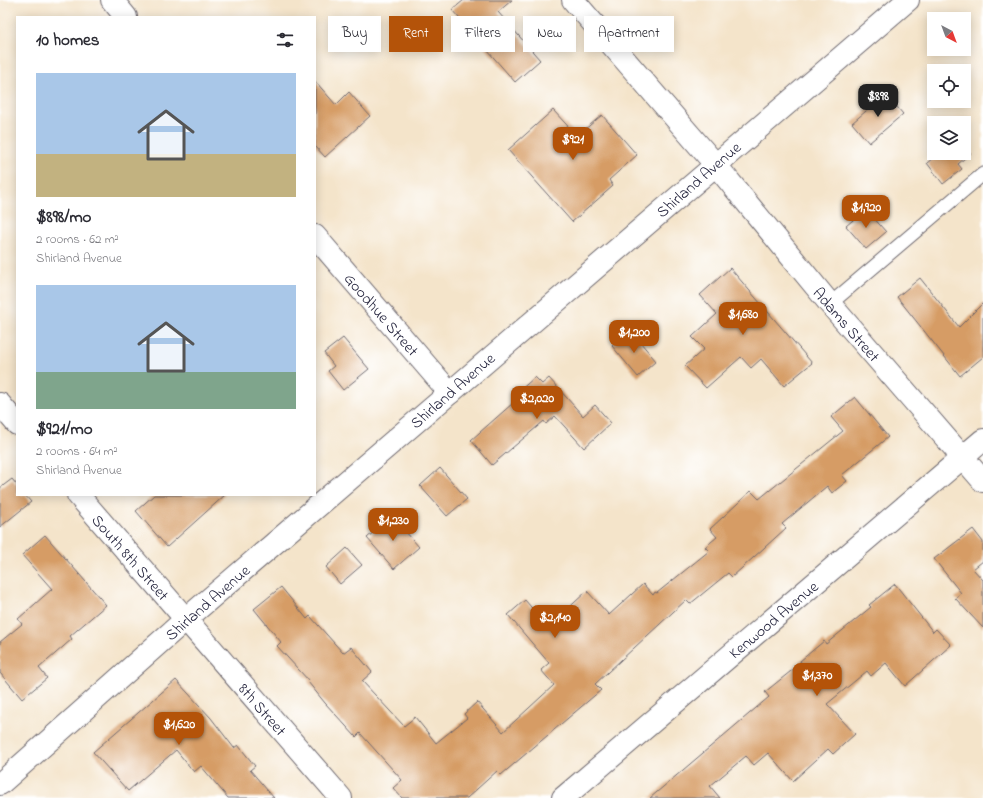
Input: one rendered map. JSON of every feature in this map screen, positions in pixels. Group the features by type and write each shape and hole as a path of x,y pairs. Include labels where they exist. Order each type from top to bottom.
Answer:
{"street":[{"path":"112,0 125,16"},
{"name":"Adams Street","path":"573,0 715,164 830,304 983,481"},
{"name":"Shirland Avenue","path":"0,784 185,620 908,0"},
{"name":"Goodhue Street","path":"316,237 450,392"},
{"path":"0,404 16,423"},
{"name":"Kenwood Avenue","path":"563,798 983,440"},
{"name":"South 8th Street","path":"79,496 185,620"},
{"name":"8th Street","path":"185,620 341,798"}],"lane":[{"path":"830,304 983,174"}],"building":[{"path":"464,0 512,0 498,12 502,16 457,16 452,10"},
{"path":"515,31 523,41 523,52 533,52 540,60 515,82 489,52 515,52"},
{"path":"316,82 336,105 349,92 370,116 325,157 316,147"},
{"path":"886,94 903,114 869,143 852,123"},
{"path":"553,110 577,136 602,115 637,155 609,180 613,186 572,222 508,150"},
{"path":"931,160 963,160 958,164 962,169 943,184 927,163"},
{"path":"866,209 886,232 866,249 846,226"},
{"path":"730,268 812,363 784,386 761,359 751,368 741,357 706,388 685,366 704,349 692,337 717,314 700,295"},
{"path":"920,278 959,327 983,303 983,357 960,376 897,297"},
{"path":"630,330 656,361 638,377 612,346"},
{"path":"343,338 369,369 343,390 328,371 334,366 324,353"},
{"path":"535,377 542,384 549,378 583,416 595,405 611,423 584,448 555,416 546,424 544,421 492,465 471,440 521,396 518,392"},
{"path":"855,397 888,437 842,475 847,481 832,493 827,486 782,524 786,528 732,577 728,573 690,604 686,600 595,684 601,690 501,775 497,771 467,798 402,798 393,788 402,780 360,733 356,737 325,703 308,682 309,681 277,646 281,642 254,609 281,587 307,619 310,616 343,653 351,647 372,672 362,681 404,726 415,717 436,743 467,718 464,714 477,702 503,732 554,685 541,670 549,663 508,615 525,600 548,627 587,591 609,615 643,584 653,595 655,592 657,593 709,551 705,547 717,537 710,529 751,491 759,499 843,431 831,417"},
{"path":"440,468 467,499 447,516 420,486"},
{"path":"12,479 16,484 16,496 26,496 31,502 0,527 0,488"},
{"path":"153,496 224,496 167,547 136,511"},
{"path":"392,516 419,547 394,569 367,538"},
{"path":"973,529 983,542 983,561 973,569 983,580 983,628 955,598 961,593 934,559"},
{"path":"45,535 106,605 70,636 72,639 39,668 47,678 22,699 0,673 0,642 22,624 18,619 52,589 22,555"},
{"path":"347,548 362,565 340,584 326,567"},
{"path":"895,584 933,632 936,629 951,645 905,686 886,663 871,676 867,671 827,704 855,734 833,754 828,749 793,781 768,753 754,765 746,756 710,786 720,798 650,798 769,697 765,692 801,663 800,661 824,641 826,644 871,607 869,605"},
{"path":"176,680 211,718 234,748 238,745 255,766 250,770 274,798 228,798 201,766 194,772 176,750 128,791 93,752"}]}
